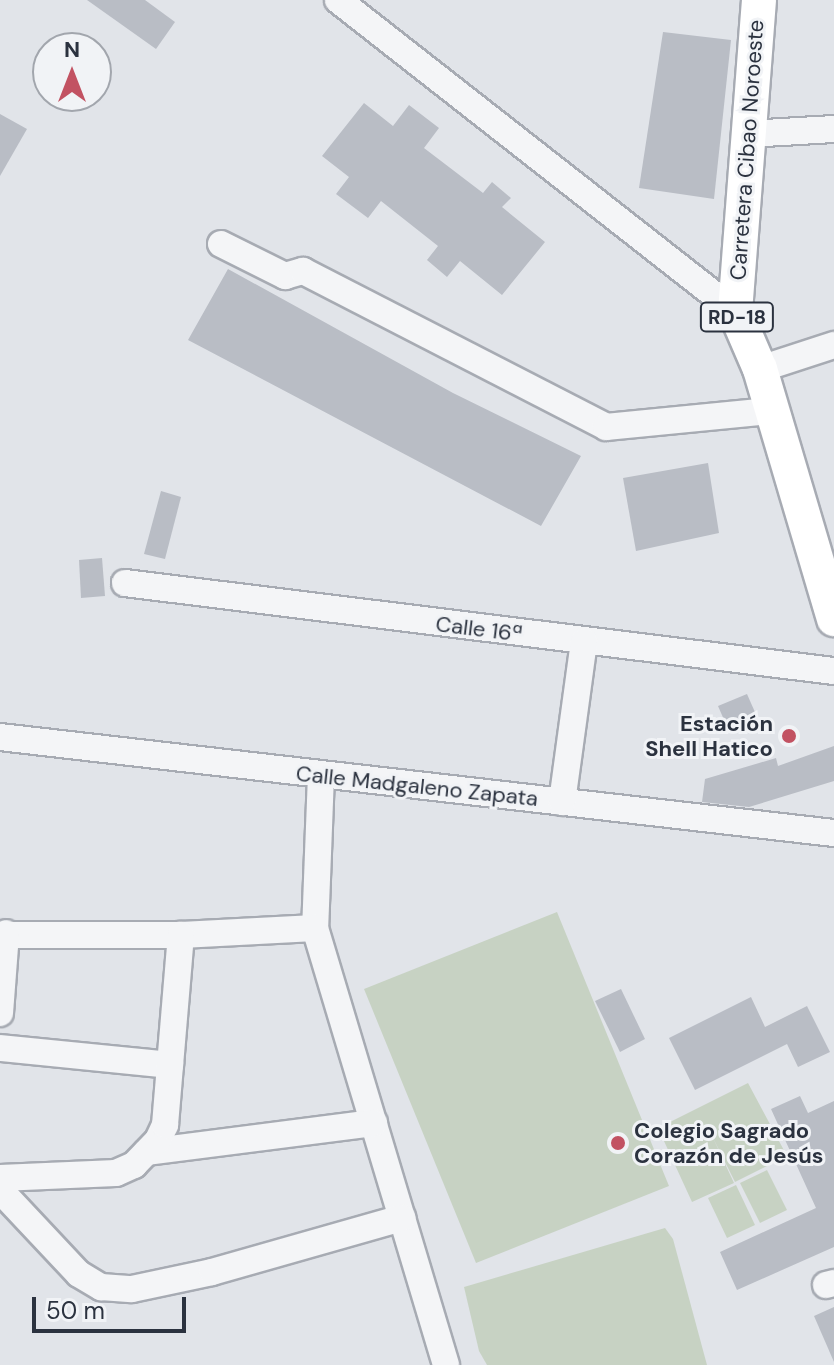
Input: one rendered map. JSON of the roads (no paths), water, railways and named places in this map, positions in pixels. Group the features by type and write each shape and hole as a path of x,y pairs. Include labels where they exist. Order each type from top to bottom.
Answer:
{"main road":[{"name":"Carretera Cibao Noroeste","path":"758,1 735,311 760,369 769,411 834,619"}],"street":[{"path":"338,0 735,311"},
{"path":"747,134 834,129"},
{"path":"221,244 285,276 303,271 606,427 769,411"},
{"path":"760,369 834,345"},
{"name":"Calle 16ª","path":"125,583 834,671"},
{"path":"562,802 584,642"},
{"name":"Calle Madgaleno Zapata","path":"0,737 834,833"},
{"path":"321,775 315,928 446,1365"},
{"path":"0,1013 3,934 181,935 315,928"},
{"path":"0,1178 116,1173 147,1152 165,1125 181,935"},
{"path":"0,1048 170,1065"},
{"path":"147,1152 374,1123"},
{"path":"0,1190 79,1274 101,1287 132,1289 212,1272 402,1218"}],"place":[{"name":"Estación Shell Hatico","path":"789,736"},
{"name":"Colegio Sagrado Corazón de Jesús","path":"618,1143"}]}
